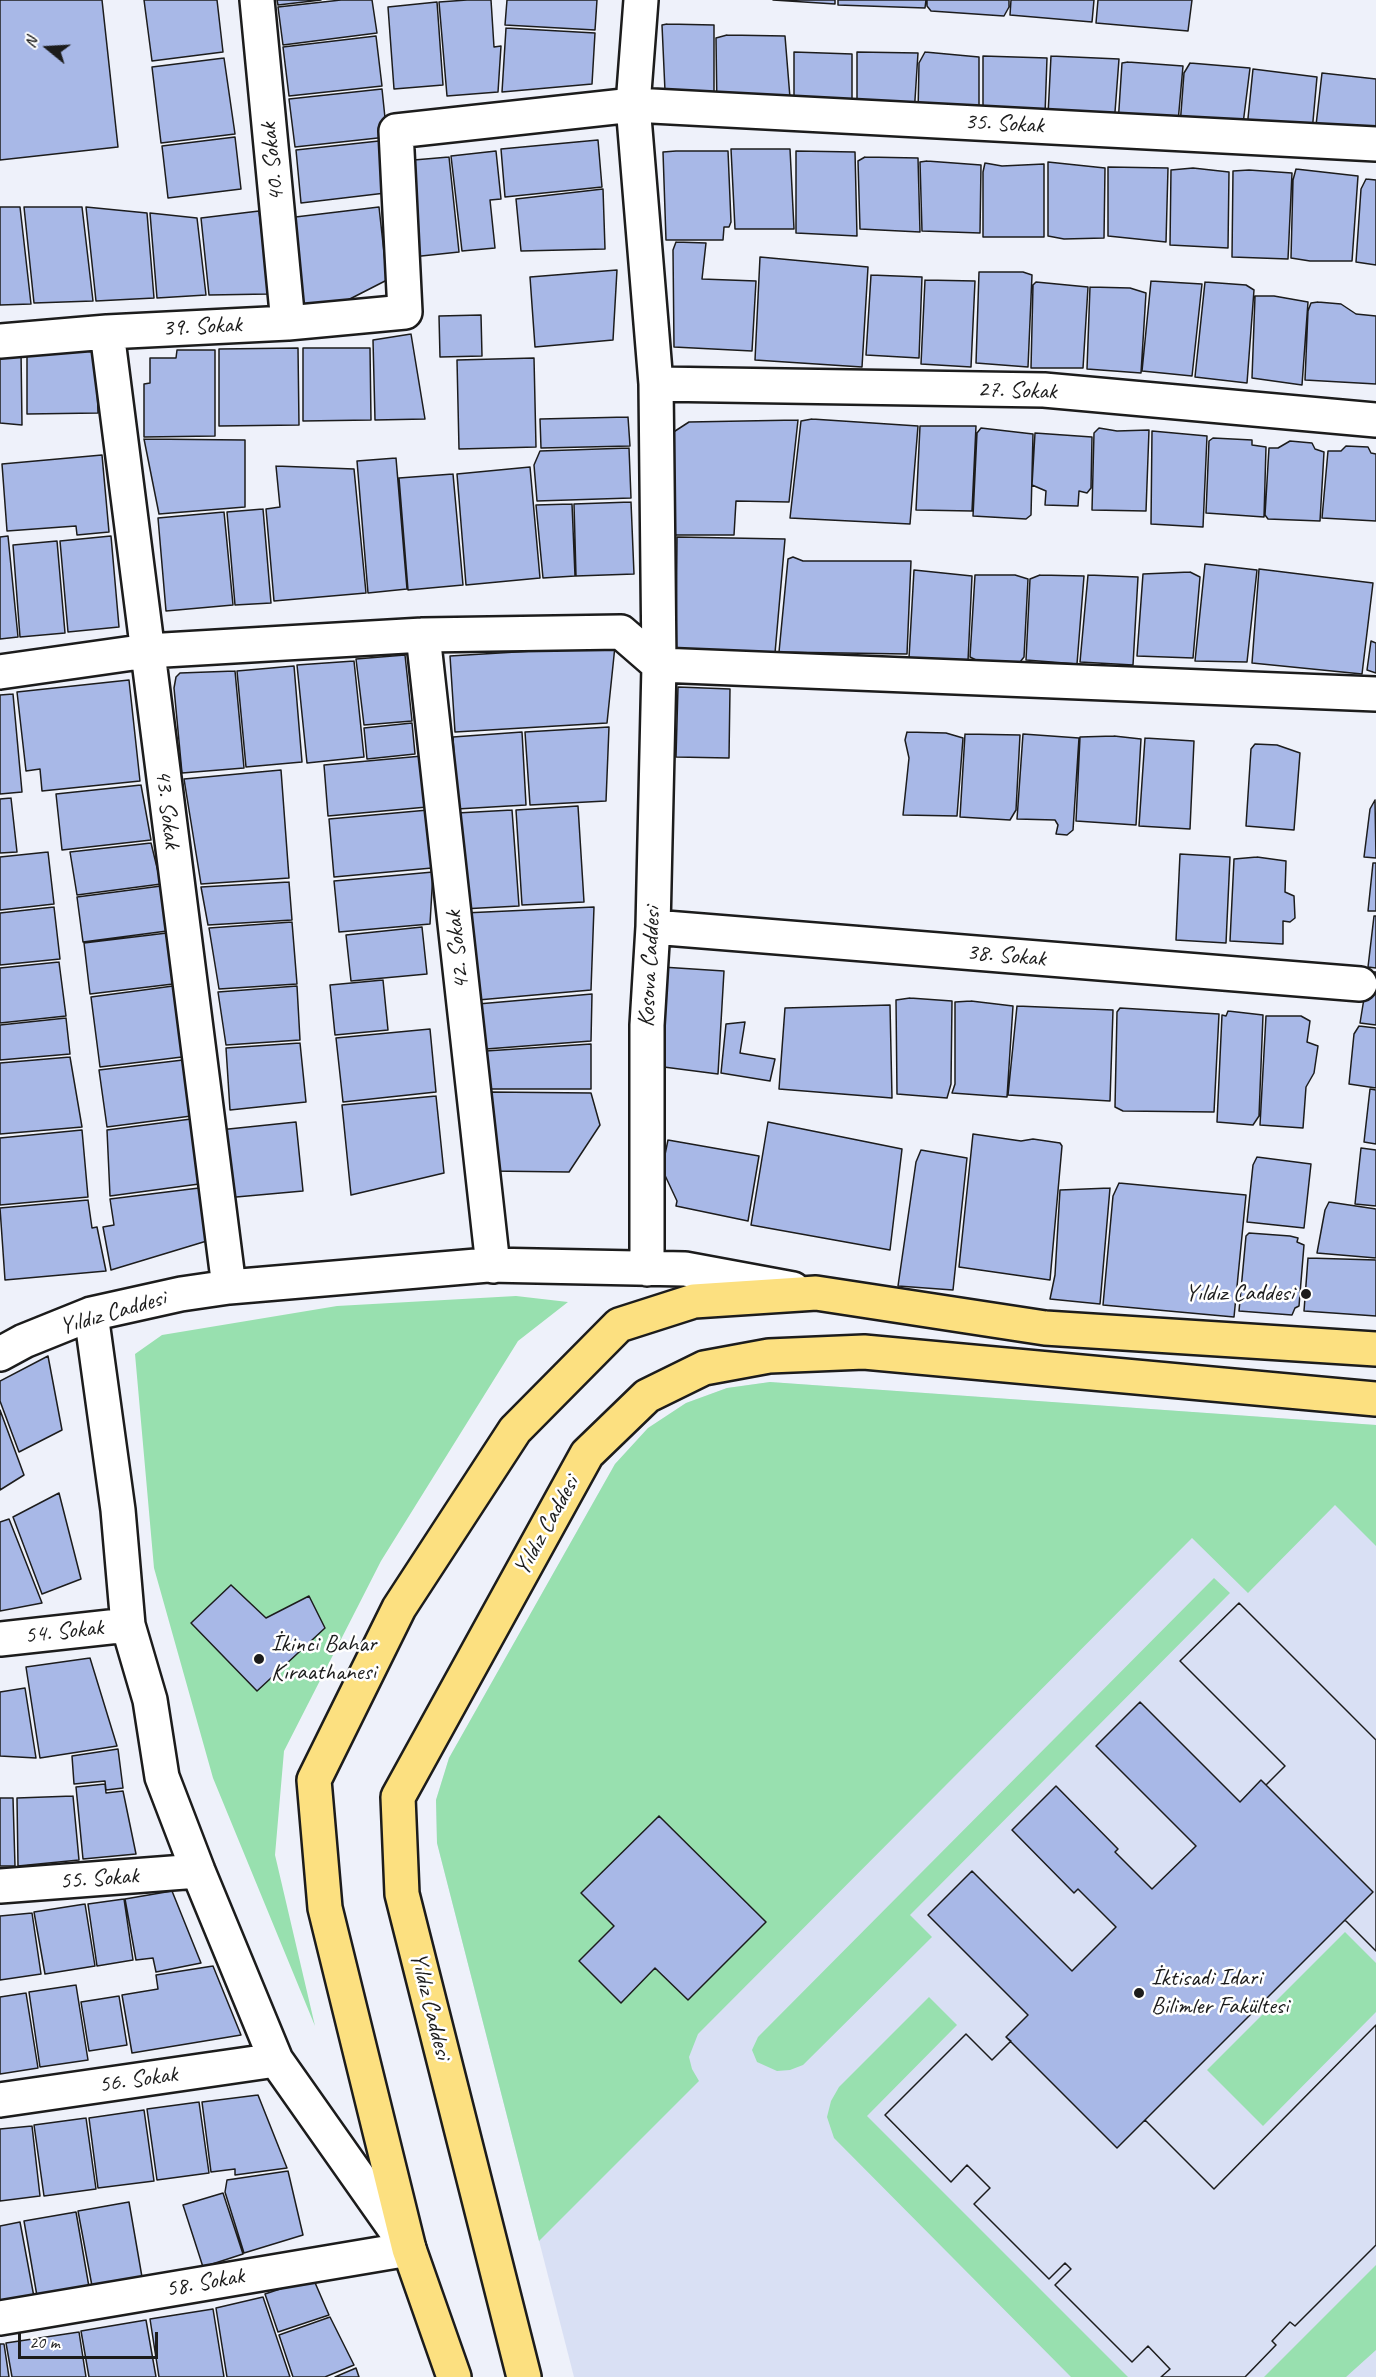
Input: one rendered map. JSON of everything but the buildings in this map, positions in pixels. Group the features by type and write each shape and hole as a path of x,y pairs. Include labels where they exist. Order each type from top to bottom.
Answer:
{"main road":[{"name":"Yıldız Caddesi","path":"816,1293 1045,1328 1376,1348"},
{"path":"454,2377 410,2249 325,1908 314,1780 399,1608 515,1430 619,1325 694,1301 816,1293"},
{"name":"Yıldız Caddesi","path":"524,2377 402,1894 398,1797 587,1455 647,1396 704,1368 769,1356 864,1352 1376,1400"}],"street":[{"name":"40. Sokak","path":"257,0 288,323"},
{"name":"Kosova Caddesi","path":"641,0 633,105 656,384 659,665 653,927 647,1025 647,1269"},
{"name":"35. Sokak","path":"405,312 396,131 633,105 1376,144"},
{"name":"39. Sokak","path":"0,341 107,332 288,323 405,312"},
{"name":"43. Sokak","path":"107,332 229,1287"},
{"name":"27. Sokak","path":"656,384 1044,390 1376,420"},
{"path":"0,672 147,651 423,635 621,632 659,665 1376,693"},
{"name":"42. Sokak","path":"423,635 493,1266"},
{"name":"38. Sokak","path":"653,927 1360,984"},
{"name":"Yıldız Caddesi","path":"0,1354 24,1341 91,1314 181,1294 229,1287 493,1266 685,1269 816,1293"},
{"path":"91,1314 118,1510 128,1625 150,1700 162,1777 276,2060 410,2249"},
{"name":"54. Sokak","path":"0,1639 128,1625"},
{"name":"55. Sokak","path":"0,1886 198,1871"},
{"name":"56. Sokak","path":"0,2100 276,2060"},
{"name":"58. Sokak","path":"0,2318 410,2249"}],"shaded area":[{"path":"770,1382 1376,1425 1376,2377 574,2377 437,1843 436,1800 449,1758 615,1464 648,1428 686,1403 727,1388"}],"green space":[{"path":"516,1296 568,1302 518,1341 381,1561 284,1751 275,1855 315,2026 213,1778 154,1568 135,1354 162,1335 337,1306"},
{"path":"770,1382 1376,1425 1376,1546 1335,1505 1248,1593 1192,1538 698,2034 689,2057 692,2069 699,2081 539,2241 437,1843 436,1800 449,1758 615,1464 648,1428 686,1403 727,1388"},
{"path":"1214,1578 1230,1593 910,1915 932,1937 803,2065 790,2070 777,2071 757,2062 752,2050 758,2037"},
{"path":"1345,1932 1376,1963 1376,2012 1263,2126 1207,2070"},
{"path":"929,1997 957,2025 867,2116 1128,2377 1071,2377 834,2138 827,2117 831,2101 839,2087"},
{"path":"1376,2265 1376,2350 1346,2377 1264,2377"}],"place":[{"name":"Yıldız Caddesi","path":"1306,1294"},
{"name":"İkinci Bahar Kıraathanesi","path":"259,1659"},
{"name":"İktisadi Idari Bilimler Fakültesi","path":"1139,1993"}]}
